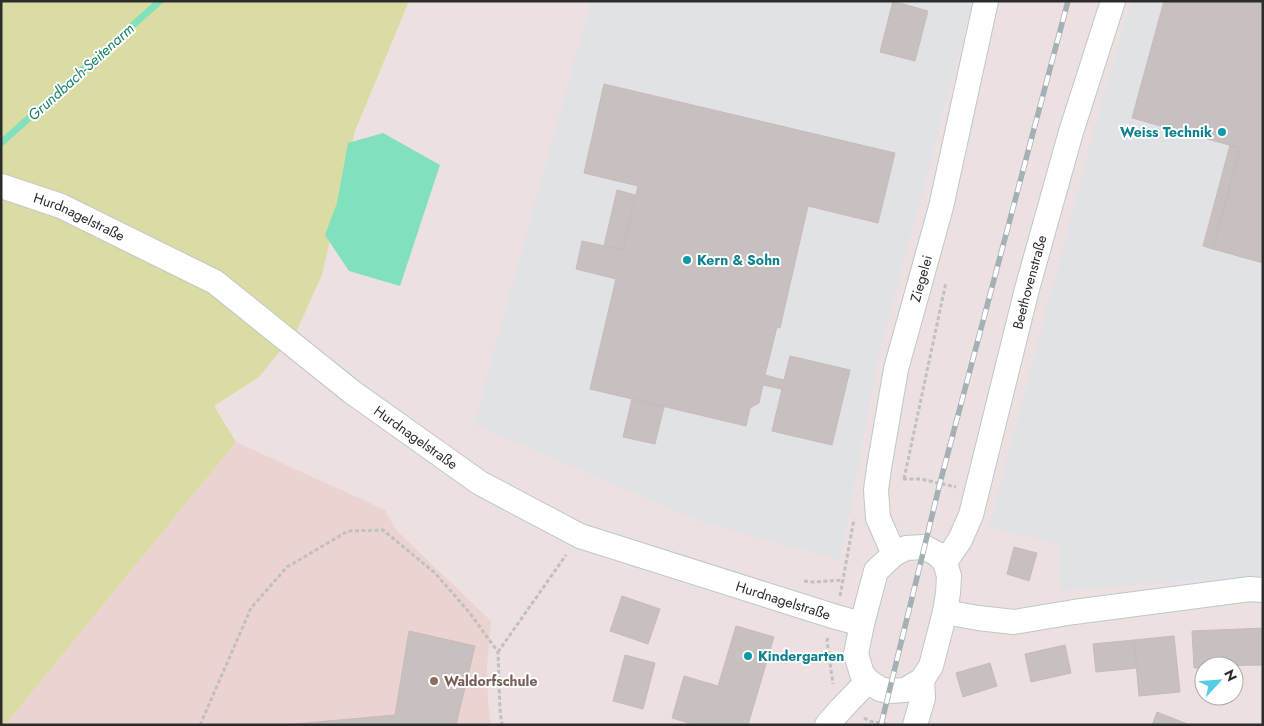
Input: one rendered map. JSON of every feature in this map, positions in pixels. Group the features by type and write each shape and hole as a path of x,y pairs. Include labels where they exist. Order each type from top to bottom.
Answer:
{"street":[{"name":"Ziegelei","path":"894,554 878,518 876,490 879,468 896,369 941,207 986,1"},
{"name":"Beethovenstraße","path":"945,562 960,540 971,515 1027,289 1071,132 1113,1"},
{"name":"Hurdnagelstraße","path":"1,186 61,206 215,282 352,392 480,483 580,536 862,624"},
{"path":"924,547 937,554 945,562 949,576 948,593 931,666 922,680 904,690 889,691 880,689 868,681 862,674 856,654 876,571 894,554 906,548 924,547"},
{"path":"944,612 1014,622 1250,589 1263,590"},
{"path":"915,725 923,698 922,680"},
{"path":"827,725 868,681"}],"path":[{"path":"200,725 251,608 287,567 348,531 382,530 435,572 469,612 498,652 502,725"},
{"path":"498,652 580,536"}],"shaded area":[{"path":"1,1 409,1 355,131 322,275 297,330 259,377 214,406 236,442 5,725 1,725"},
{"path":"591,1 973,1 880,350 840,560 699,521 474,424"},
{"path":"1133,1 1263,1 1263,576 1059,591 1059,544 989,527 1102,100"},
{"path":"383,133 440,165 400,286 349,271 325,235 337,203 348,143"},
{"path":"236,442 385,510 396,530 491,621 487,666 491,725 5,725"}],"building":[{"path":"893,1 928,11 915,61 880,52"},
{"name":"Weiss Technik","path":"1164,1 1263,1 1263,263 1213,249 1240,148 1132,118"},
{"name":"Kern & Sohn","path":"604,84 895,153 878,223 808,206 780,328 777,327 765,375 784,380 790,356 850,370 832,445 772,431 782,389 763,385 759,403 750,408 746,426 590,389 616,279 576,269 582,241 623,250 638,186 584,173"},
{"path":"1230,145 1240,148 1213,249 1203,246"},
{"path":"617,190 635,195 623,250 604,246"},
{"path":"632,399 664,407 655,444 623,437"},
{"path":"1014,547 1037,553 1029,581 1007,574"},
{"path":"622,596 660,609 648,644 610,631"},
{"name":"Kindergarten","path":"736,626 774,637 748,725 695,725 672,718 684,676 718,686"},
{"path":"1263,628 1263,665 1244,665 1244,656 1194,656 1194,668 1192,631"},
{"name":"Waldorfschule","path":"409,631 475,646 456,725 283,725 395,715"},
{"path":"1174,636 1180,692 1139,696 1134,640"},
{"path":"1134,640 1137,668 1096,672 1093,644"},
{"path":"1065,645 1071,673 1031,682 1025,654"},
{"path":"625,655 655,663 643,709 613,701"},
{"path":"990,663 997,686 963,697 956,673"},
{"path":"1157,712 1190,725 1152,725"}],"waterway":[{"name":"Grundbach-Seitenarm","path":"1,143 160,1"}],"railway":[{"path":"881,725 940,483 1068,1"}],"place":[{"name":"Weiss Technik","path":"1222,132"},
{"name":"Kern & Sohn","path":"687,260"},
{"name":"Kindergarten","path":"748,656"},
{"name":"Waldorfschule","path":"434,681"}]}
